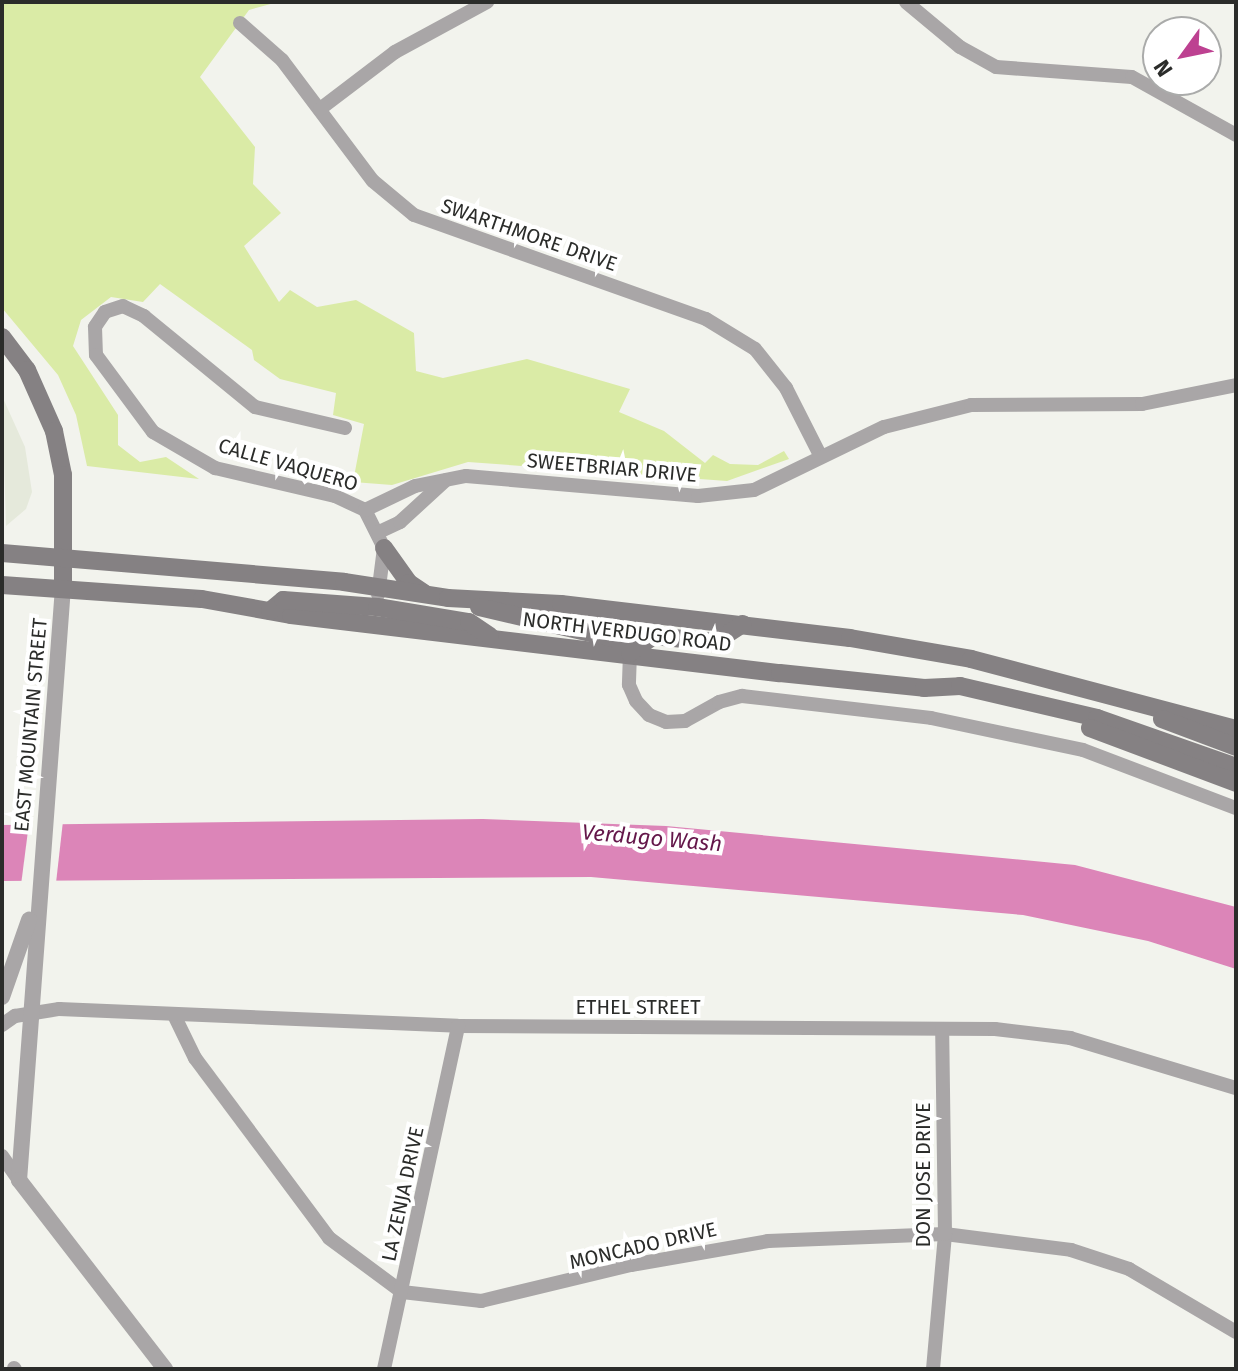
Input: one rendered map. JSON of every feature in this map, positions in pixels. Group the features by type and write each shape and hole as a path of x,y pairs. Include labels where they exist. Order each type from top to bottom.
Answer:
{"main road":[{"name":"EAST MOUNTAIN STREET","path":"2,337 27,370 54,431 63,475 63,587"},
{"path":"381,540 409,583 426,594"},
{"name":"NORTH VERDUGO ROAD","path":"2,553 379,586 448,598 561,604 913,647 1070,684 1236,729"},
{"name":"NORTH VERDUGO ROAD","path":"2,585 202,599 270,611 924,688 960,686 1097,718 1236,767"},
{"path":"448,598 616,639 630,653 653,636 715,642 743,624"},
{"path":"270,611 283,600 377,607 469,622 494,638"},
{"path":"1070,684 1236,747"},
{"path":"924,688 1085,726 1236,783"}],"street":[{"path":"320,109 395,52 487,2"},
{"path":"906,2 960,47 996,67 1132,77 1236,135"},
{"name":"SWARTHMORE DRIVE","path":"240,23 282,60 373,181 414,215 706,319 755,349 786,388 820,455"},
{"name":"CALLE VAQUERO","path":"345,428 255,407 144,316 123,306 105,312 95,327 96,355 153,432 215,468 335,496 365,510 381,540"},
{"name":"SWEETBRIAR DRIVE","path":"365,510 415,486 466,476 698,496 754,490 820,455 884,427 971,405 1142,404 1236,385"},
{"path":"377,607 381,540 446,480"},
{"name":"EAST MOUNTAIN STREET","path":"19,1180 33,1011 37,887 63,587"},
{"path":"630,653 629,685 636,701 649,715 666,722 685,721 719,702 742,696 931,718 1083,750 1236,808"},
{"path":"2,997 37,887"},
{"path":"2,1025 33,1011"},
{"name":"ETHEL STREET","path":"33,1011 458,1026 995,1029 1070,1038 1236,1088"},
{"name":"MONCADO DRIVE","path":"174,1015 195,1058 329,1238 402,1292 481,1301 644,1262 768,1241 945,1234 1071,1250 1129,1269 1236,1332"},
{"name":"LA ZENJA DRIVE","path":"384,1369 458,1026"},
{"name":"DON JOSE DRIVE","path":"933,1369 945,1234 942,1029"},
{"path":"2,1156 165,1369"}],"shaded area":[{"path":"2,396 25,447 32,492 26,509 6,526"}],"green space":[{"path":"2,2 278,2 249,10 200,77 255,147 253,184 281,213 244,246 279,302 290,290 317,307 356,300 414,333 416,371 443,378 527,359 630,389 619,412 664,431 705,463 713,455 730,464 758,465 784,451 789,459 727,481 468,462 392,485 353,482 364,424 333,415 336,393 280,379 254,360 252,350 160,284 143,302 111,297 81,320 73,346 118,415 118,445 140,462 166,457 199,479 87,466 76,415 58,375 2,308"}],"water":[{"name":"Verdugo Wash","path":"483,819 666,826 1075,865 1236,907 1236,969 1148,941 1023,915 591,877 2,881 2,825"}],"pier":[{"path":"63,821 56,883 21,885 29,823"}]}
